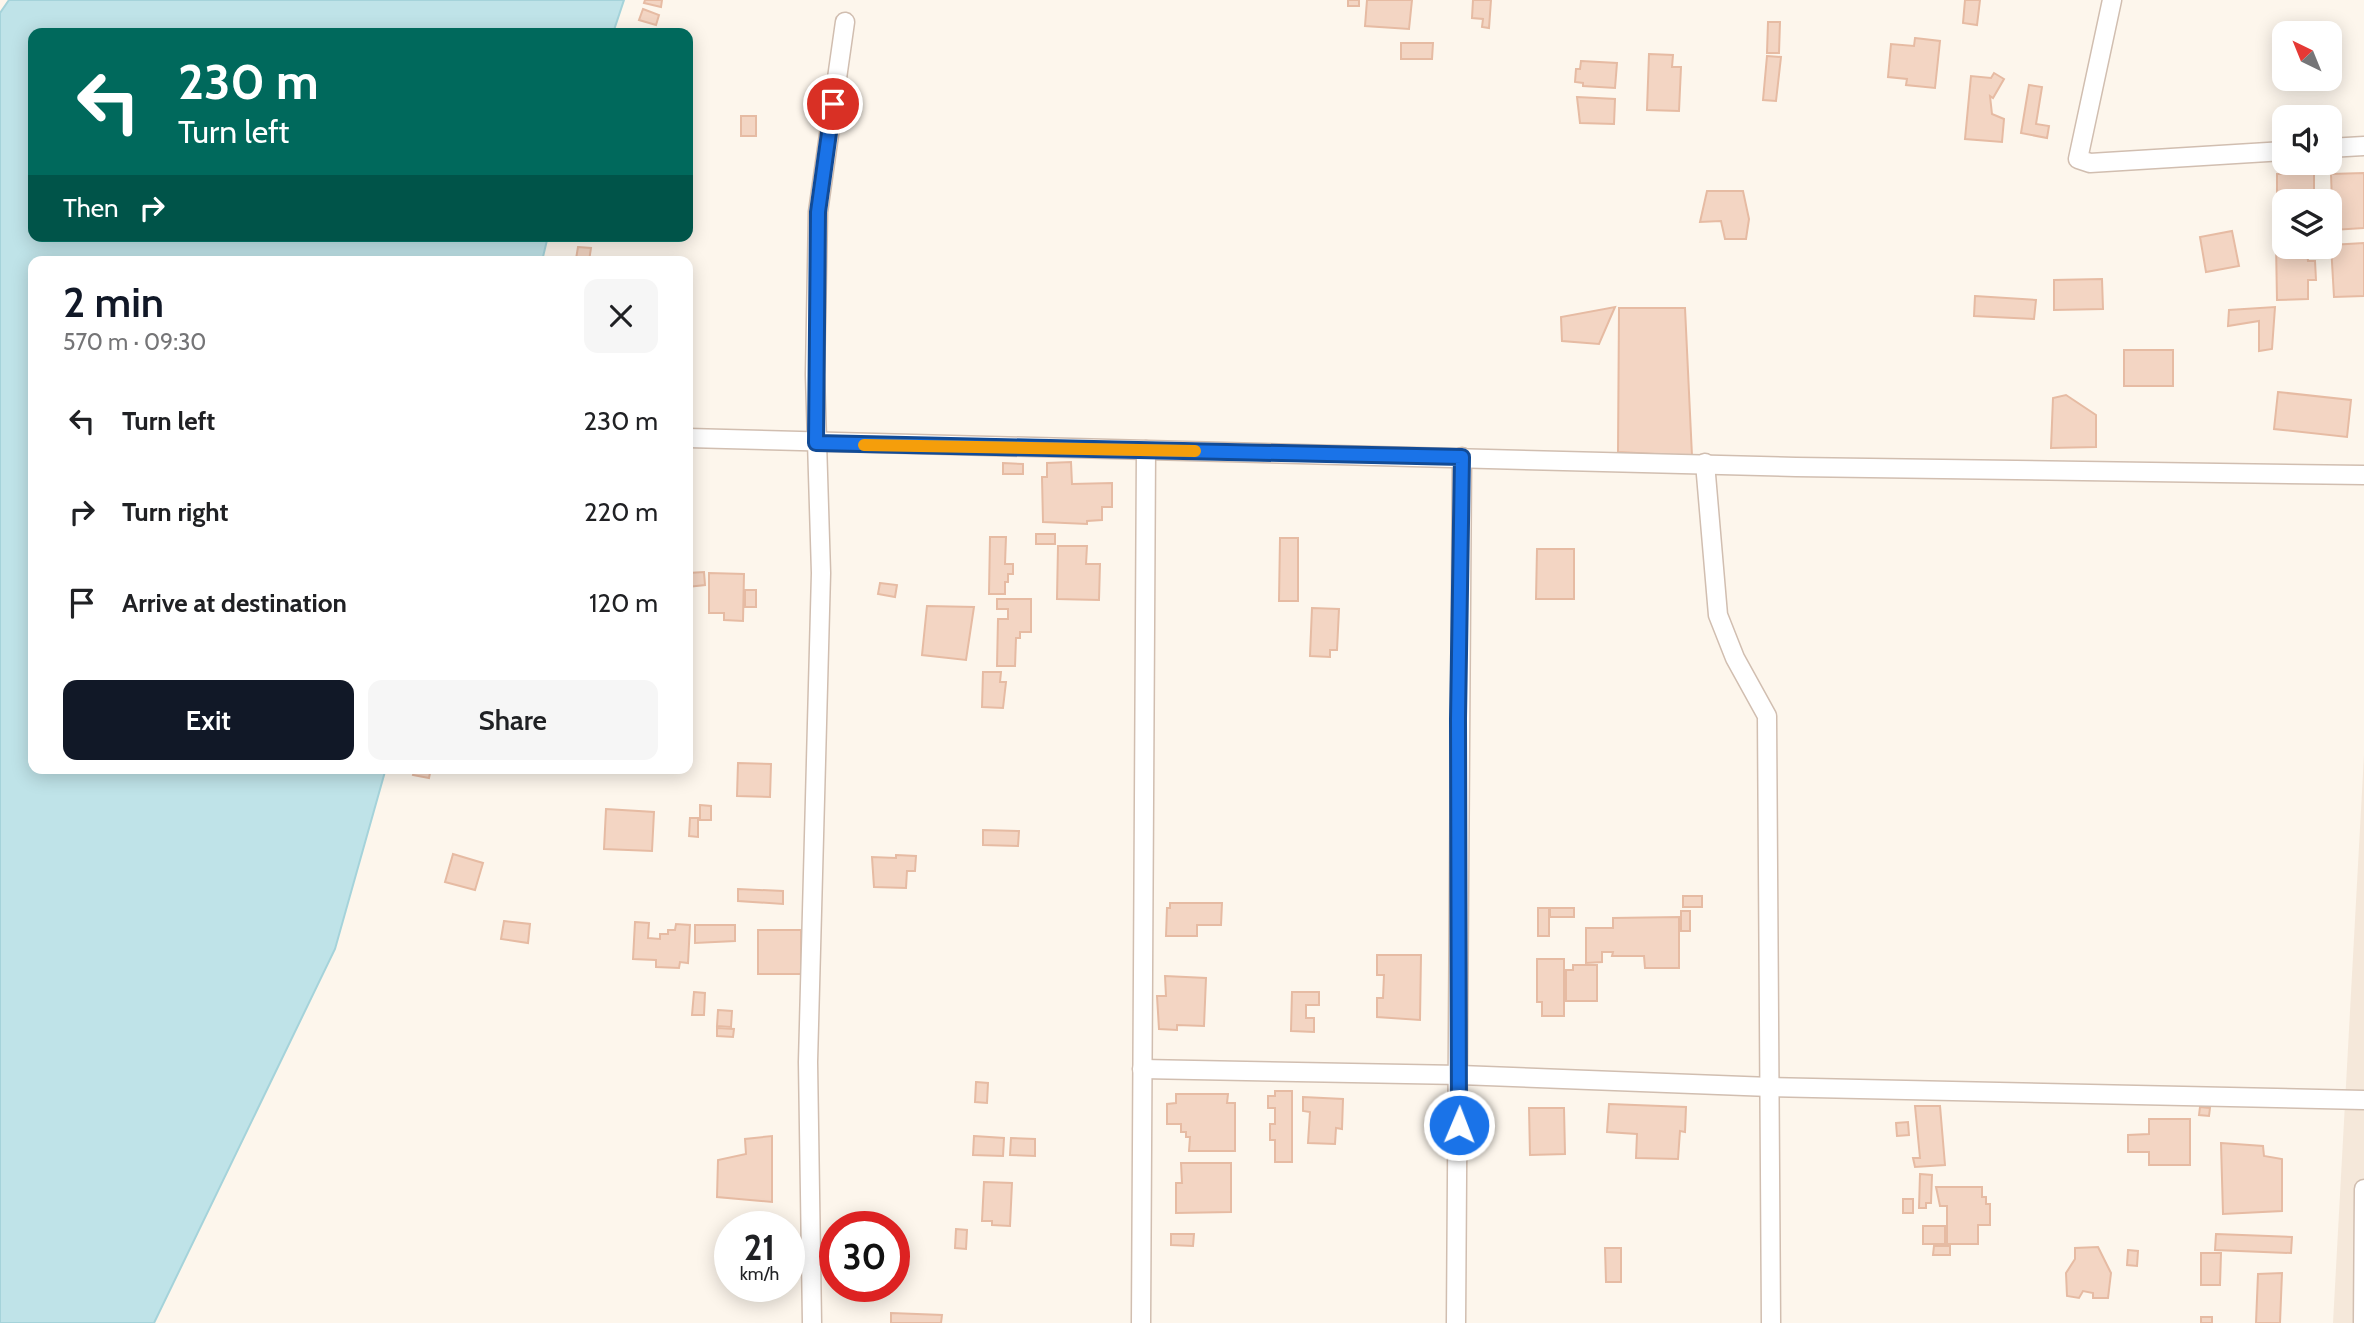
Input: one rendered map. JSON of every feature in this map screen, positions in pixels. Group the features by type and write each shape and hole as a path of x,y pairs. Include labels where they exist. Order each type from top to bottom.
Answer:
{"street":[{"path":"2112,0 2078,159 2090,163 2272,152"},
{"path":"812,1323 808,1062 821,573 816,443 818,212 845,22"},
{"path":"2342,147 2364,146"},
{"path":"693,438 1705,463 2364,475"},
{"path":"1140,1323 1146,450"},
{"path":"1456,1323 1460,1075 1458,719 1462,457"},
{"path":"1705,463 1718,615 1735,658 1767,716 1771,1323"},
{"path":"1142,1069 2364,1100"},
{"path":"2363,1323 2364,1189"}],"shaded area":[{"path":"2364,755 2364,1323 2333,1323"}],"water":[{"path":"9,0 624,0 615,28 28,28 28,242 547,242 543,256 28,256 28,774 384,774 335,949 154,1323 0,1323 0,13"}],"building":[{"path":"645,0 662,0 661,7 644,3"},
{"path":"1348,0 1359,0 1359,6 1348,6"},
{"path":"1367,0 1412,0 1409,29 1365,26"},
{"path":"1473,0 1491,0 1489,28 1482,27 1483,19 1472,18"},
{"path":"1965,0 1980,0 1977,25 1963,23"},
{"path":"643,9 659,15 656,25 639,20"},
{"path":"1768,22 1780,22 1779,53 1767,53"},
{"path":"1915,38 1940,41 1935,88 1906,85 1907,79 1888,77 1891,44 1914,46"},
{"path":"1401,43 1433,43 1432,59 1401,59"},
{"path":"1649,54 1673,55 1672,67 1681,67 1679,111 1647,110"},
{"path":"1767,56 1781,57 1776,101 1763,100"},
{"path":"1581,61 1617,63 1615,88 1583,86 1583,83 1575,82 1576,69 1580,69"},
{"path":"1994,73 2004,79 1993,98 1990,96 1992,114 2004,119 2002,142 1965,139 1971,76 1991,78"},
{"path":"2029,85 2042,87 2036,124 2049,126 2047,138 2021,133"},
{"path":"1577,97 1615,99 1614,124 1580,123"},
{"path":"741,116 756,116 756,136 741,136"},
{"path":"2364,173 2364,228 2342,229 2342,189 2332,189 2331,175"},
{"path":"2277,175 2314,175 2314,189 2277,189"},
{"path":"1707,191 1743,191 1749,219 1746,239 1725,239 1721,221 1700,222"},
{"path":"2232,231 2239,266 2206,272 2200,237"},
{"path":"2364,243 2364,296 2334,297 2332,259 2342,259 2342,244"},
{"path":"578,247 591,248 590,256 576,256"},
{"path":"2276,259 2315,261 2316,280 2308,280 2308,299 2277,300"},
{"path":"2102,279 2103,309 2054,310 2054,280"},
{"path":"1975,296 2036,300 2034,319 1974,316"},
{"path":"1615,307 1599,344 1562,341 1561,317"},
{"path":"2275,307 2272,349 2259,351 2259,321 2228,326 2229,310"},
{"path":"1619,308 1685,308 1692,456 1618,452"},
{"path":"2124,350 2173,350 2173,386 2124,386"},
{"path":"2278,392 2351,400 2347,437 2274,429"},
{"path":"2066,395 2096,415 2096,447 2051,448 2053,398"},
{"path":"1071,462 1072,484 1112,483 1112,507 1102,507 1102,520 1087,521 1087,524 1043,522 1042,477 1047,477 1047,463"},
{"path":"1003,463 1023,464 1023,474 1003,474"},
{"path":"1036,534 1055,534 1055,544 1036,544"},
{"path":"990,537 1006,537 1005,564 1013,564 1013,574 1008,574 1005,594 989,594"},
{"path":"1280,538 1298,538 1298,601 1279,601"},
{"path":"1058,546 1087,546 1086,564 1100,564 1099,600 1057,599"},
{"path":"1537,549 1574,549 1574,599 1536,599"},
{"path":"704,572 705,585 693,586 693,573"},
{"path":"709,573 744,574 743,621 724,620 724,613 709,613"},
{"path":"880,583 897,585 895,597 878,594"},
{"path":"745,590 756,590 756,607 745,607"},
{"path":"997,599 1031,599 1031,632 1020,632 1020,638 1016,638 1015,666 997,666 998,619 1008,619 1008,609 997,609"},
{"path":"927,606 974,607 966,660 922,655"},
{"path":"1312,608 1339,609 1337,650 1330,650 1330,657 1310,656"},
{"path":"983,672 1001,672 1000,682 1006,682 1003,708 982,707"},
{"path":"738,763 771,764 770,797 737,796"},
{"path":"413,774 430,774 429,778"},
{"path":"700,805 711,806 711,820 700,820"},
{"path":"606,809 654,812 652,851 604,849"},
{"path":"690,818 698,818 698,837 689,836"},
{"path":"983,830 1019,831 1018,846 983,845"},
{"path":"453,854 483,863 475,890 445,882"},
{"path":"896,855 916,856 915,871 907,871 906,888 874,887 872,857 896,858"},
{"path":"738,889 783,891 783,904 738,901"},
{"path":"1683,896 1702,896 1702,907 1683,907"},
{"path":"1170,903 1222,903 1221,925 1197,925 1197,936 1166,936 1167,908 1170,908"},
{"path":"1538,908 1549,908 1549,936 1538,936"},
{"path":"1550,908 1574,908 1574,917 1550,917"},
{"path":"1681,911 1690,911 1690,931 1681,931"},
{"path":"1679,917 1679,968 1645,968 1644,956 1612,956 1613,952 1602,952 1602,962 1586,963 1586,928 1613,928 1613,918"},
{"path":"504,921 530,924 528,943 501,939"},
{"path":"635,922 649,923 648,938 660,939 660,934 675,930 676,924 690,925 688,963 680,962 679,968 656,967 656,960 633,959"},
{"path":"695,925 735,925 735,941 695,943"},
{"path":"758,930 801,930 801,974 758,974"},
{"path":"1377,955 1421,955 1420,1020 1377,1017 1377,998 1383,998 1384,975 1377,975"},
{"path":"1537,959 1564,959 1564,1016 1542,1016 1542,1002 1537,1002"},
{"path":"1573,965 1597,965 1597,1001 1566,1001 1566,970 1573,970"},
{"path":"1165,976 1206,978 1204,1026 1177,1025 1177,1030 1159,1029 1157,996 1166,996"},
{"path":"694,992 705,993 704,1015 692,1015"},
{"path":"1292,992 1319,992 1319,1005 1306,1005 1306,1018 1314,1018 1314,1032 1291,1031"},
{"path":"718,1010 732,1011 731,1027 717,1026"},
{"path":"717,1028 734,1029 733,1037 717,1036"},
{"path":"976,1082 988,1083 987,1103 975,1102"},
{"path":"1275,1091 1292,1091 1292,1162 1275,1162 1275,1140 1270,1140 1270,1124 1275,1124 1275,1108 1268,1108 1268,1096 1275,1096"},
{"path":"1176,1094 1228,1094 1227,1103 1235,1103 1235,1151 1189,1151 1190,1137 1186,1137 1186,1132 1181,1132 1181,1124 1167,1124 1167,1104 1176,1103"},
{"path":"1303,1097 1343,1099 1342,1129 1336,1128 1335,1144 1308,1143 1310,1112 1303,1111"},
{"path":"1609,1104 1686,1107 1685,1132 1680,1131 1678,1159 1636,1158 1637,1134 1607,1132"},
{"path":"1915,1106 1940,1106 1945,1165 1915,1167 1913,1158 1920,1158"},
{"path":"2200,1107 2210,1108 2209,1116 2199,1115"},
{"path":"1529,1108 1564,1108 1565,1154 1530,1155"},
{"path":"2149,1119 2190,1119 2190,1165 2149,1165 2149,1152 2128,1152 2128,1135 2149,1134"},
{"path":"1908,1122 1909,1135 1897,1136 1896,1123"},
{"path":"772,1136 772,1202 717,1197 718,1160 746,1154 745,1139"},
{"path":"974,1136 1004,1138 1003,1156 973,1155"},
{"path":"1011,1138 1035,1139 1035,1156 1010,1155"},
{"path":"2221,1143 2263,1146 2264,1156 2282,1159 2282,1211 2223,1214"},
{"path":"1181,1163 1231,1163 1231,1212 1176,1213 1176,1183 1182,1183"},
{"path":"1920,1174 1932,1175 1931,1203 1926,1203 1926,1208 1919,1208"},
{"path":"984,1182 1012,1183 1010,1226 992,1225 992,1221 982,1221"},
{"path":"1936,1187 1982,1187 1982,1197 1986,1197 1986,1204 1990,1204 1990,1225 1978,1225 1978,1244 1947,1244 1947,1206 1940,1206"},
{"path":"1903,1199 1913,1199 1913,1213 1903,1213"},
{"path":"1923,1226 1945,1226 1945,1244 1923,1244"},
{"path":"956,1229 967,1230 966,1249 955,1248"},
{"path":"1171,1234 1194,1234 1193,1246 1171,1245"},
{"path":"2216,1234 2292,1237 2291,1253 2215,1250"},
{"path":"1934,1246 1950,1246 1950,1255 1933,1255"},
{"path":"2098,1247 2111,1273 2108,1298 2093,1298 2093,1293 2083,1291 2079,1298 2067,1296 2066,1273 2075,1259 2075,1248"},
{"path":"1605,1248 1621,1248 1621,1282 1606,1282"},
{"path":"2128,1250 2138,1251 2137,1266 2127,1265"},
{"path":"2201,1253 2221,1253 2220,1285 2201,1285"},
{"path":"2282,1273 2280,1323 2256,1323 2258,1274"},
{"path":"891,1313 942,1315 941,1323 891,1323"},
{"path":"2201,1317 2212,1317 2212,1323 2201,1323"}],"slow traffic":[{"path":"864,445 1195,451"}],"route":[{"path":"833,104 818,212 816,443 1462,457 1458,719 1459,1125"}]}
